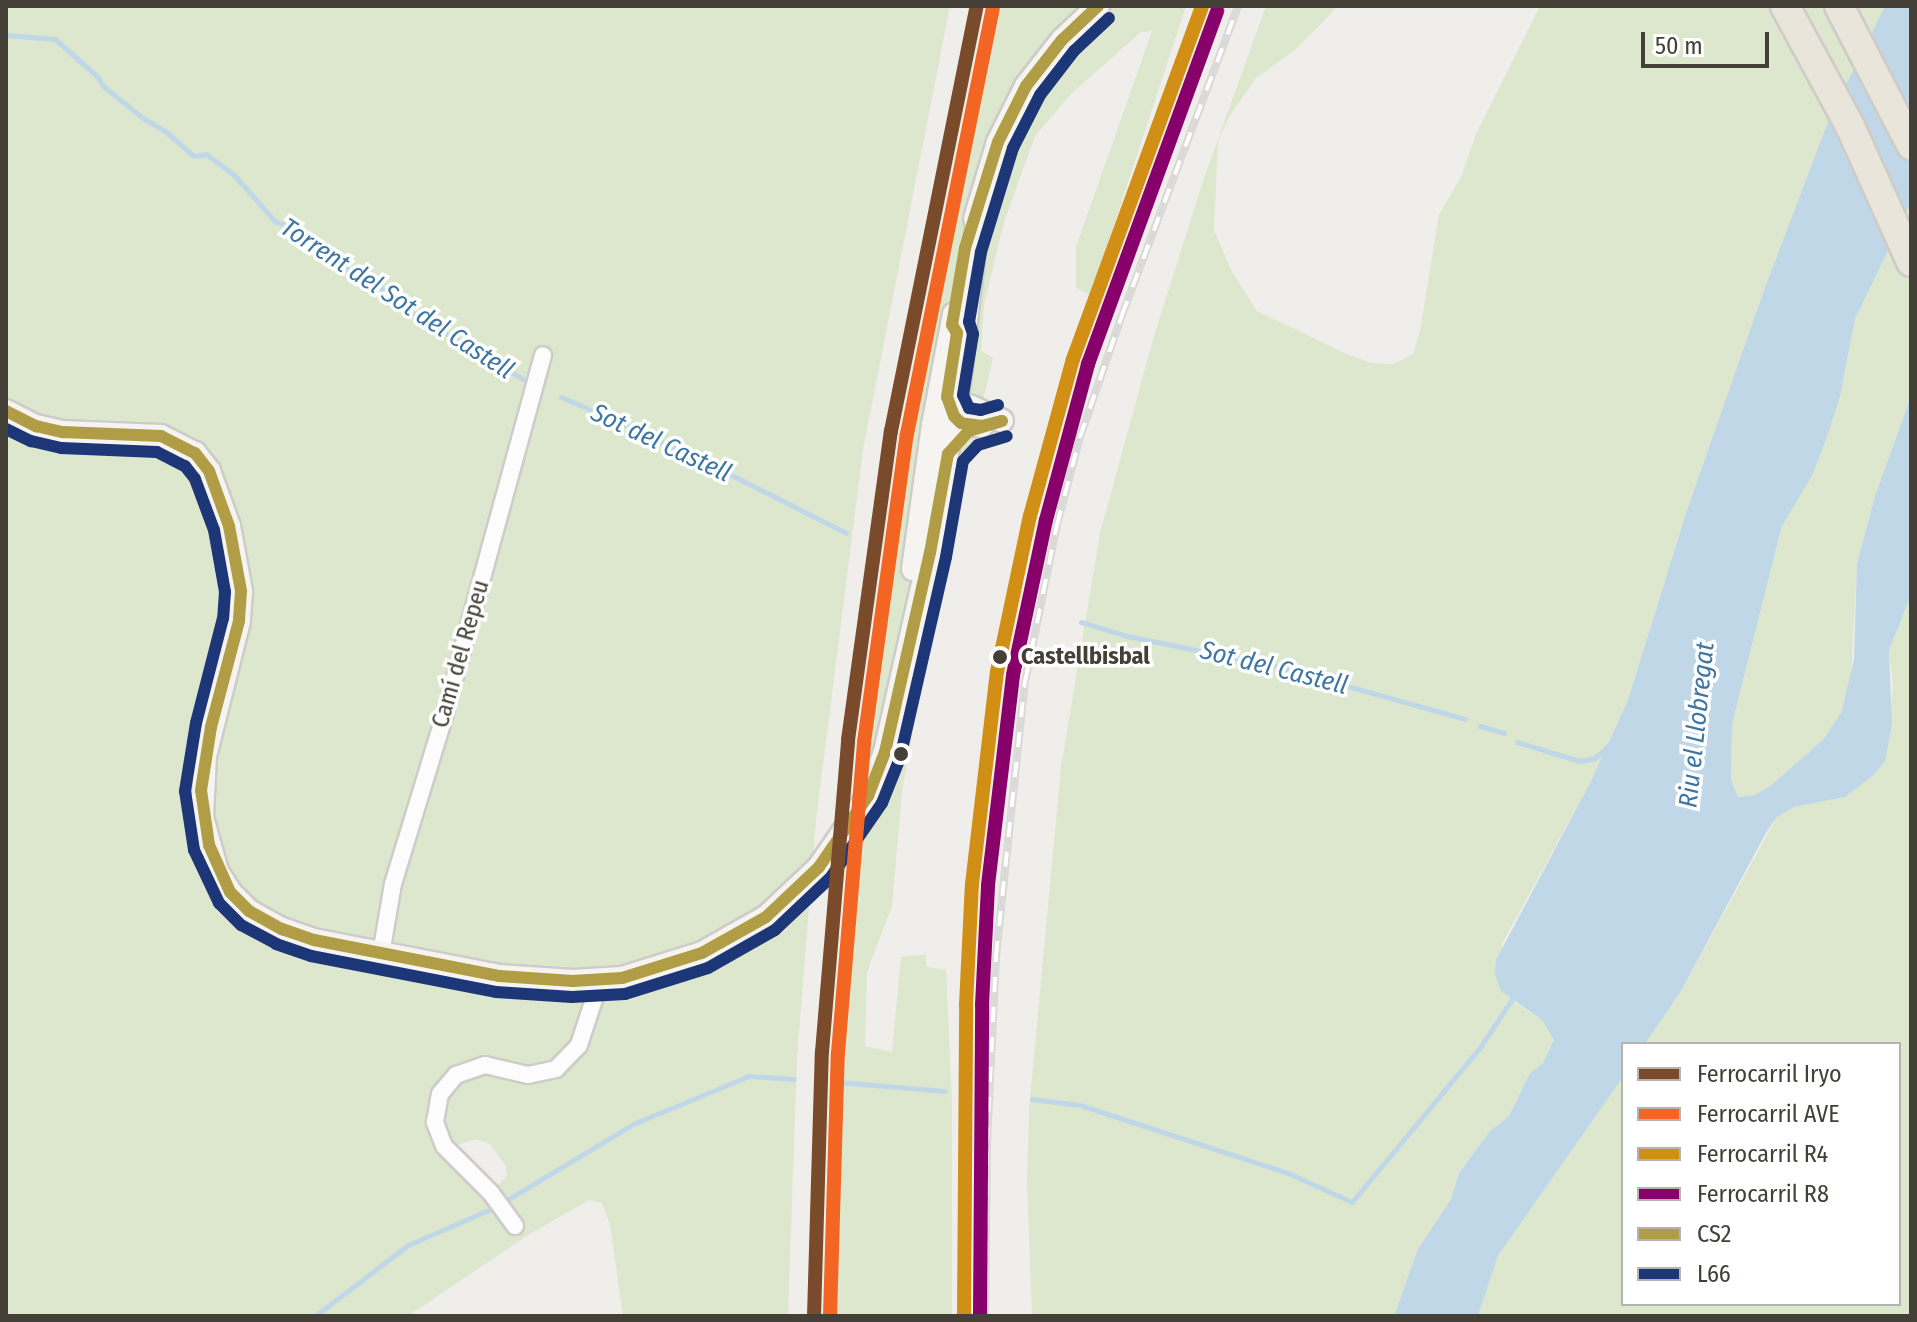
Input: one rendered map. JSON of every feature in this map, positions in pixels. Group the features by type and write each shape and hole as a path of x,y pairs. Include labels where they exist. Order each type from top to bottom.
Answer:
{"highway":[{"path":"1785,6 1850,126 1911,262"},
{"path":"1839,6 1911,145"}],"street":[{"path":"909,649 911,581 965,248 998,142 1026,86 1062,40 1098,6"},
{"path":"948,454 969,431 982,426 961,423 961,373 979,205"},
{"path":"952,325 957,333 947,397 962,411"},
{"name":"Camí del Repeu","path":"381,954 393,884 444,717 543,355"},
{"path":"6,411 36,426 63,432 161,436 195,453 209,471 229,526 241,591 239,621 211,727 201,790 202,817 217,871 230,892 249,911 282,929 381,954 499,976 600,981 676,962 737,936 766,917 819,867 868,796 885,752 948,454 962,411"},
{"path":"926,475 937,465 942,430 962,411"},
{"path":"515,1226 491,1193 444,1146 435,1122 440,1094 456,1075 485,1065 528,1075 556,1069 579,1045 600,981"}],"green space":[{"path":"6,6 950,6 863,450 816,820 797,1057 788,1316 623,1316 610,1224 602,1203 589,1200 525,1237 408,1316 6,1316","holes":["476,1139 490,1144 506,1166 507,1176 494,1189 454,1146"]},
{"path":"990,6 1186,6 1091,295 1076,288 1076,247 1152,31 1141,32 1072,93 1035,136 1004,222 984,305 981,351 993,358 951,536 913,730 902,792 892,906 867,972 865,1046 892,1052 901,957 926,954 926,967 946,970 952,1103 952,1316 824,1316 832,1062 857,770 908,397"},
{"path":"1266,6 1338,6 1295,50 1256,78 1229,117 1218,141 1214,230 1232,272 1257,311 1349,355 1371,363 1394,364 1413,354 1420,331 1439,215 1461,177 1476,134 1540,6 1885,6 1829,119 1764,290 1687,510 1628,700 1591,781 1502,944 1513,1001 1542,1020 1554,1040 1543,1063 1530,1073 1509,1116 1489,1132 1459,1172 1451,1199 1418,1249 1394,1316 1032,1316 1027,1182 1029,1110 1061,767 1100,533 1154,336 1203,181"},
{"path":"1911,203 1911,396 1875,496 1857,563 1851,680 1842,711 1823,740 1770,786 1755,795 1738,797 1731,780 1732,724 1782,526 1812,476 1840,397 1855,319"},
{"path":"1911,595 1911,1316 1478,1316 1498,1256 1621,1080 1621,1306 1901,1306 1901,1042 1646,1042 1681,991 1777,817 1794,807 1845,797 1874,775 1885,761 1893,686 1889,650"}],"water":[{"name":"Riu el Llobregat","path":"1885,6 1911,6 1911,203 1855,319 1840,397 1812,476 1782,526 1732,724 1731,780 1738,797 1755,795 1770,786 1823,740 1842,711 1854,659 1857,563 1875,496 1911,396 1911,595 1889,650 1892,724 1885,761 1874,775 1845,797 1794,807 1777,817 1681,991 1646,1042 1621,1042 1621,1080 1498,1256 1478,1316 1394,1316 1418,1249 1451,1199 1459,1173 1489,1132 1509,1116 1530,1073 1543,1063 1554,1040 1542,1020 1501,991 1495,975 1496,960 1591,781 1628,700 1687,510 1764,290 1829,119"}],"waterway":[{"name":"Torrent del Sot del Castell","path":"6,35 55,39 97,76 103,86 143,118 165,131 194,156 206,154 234,175 275,221 299,231 316,252 335,255 345,268 369,278 413,314 523,379"},
{"name":"Sot del Castell","path":"561,397 654,437 669,447 680,449 846,533"},
{"name":"Sot del Castell","path":"1081,622 1127,636 1279,667 1465,719"},
{"name":"Sot del Castell","path":"1480,726 1504,733"},
{"name":"Sot del Castell","path":"1517,742 1579,761 1595,758 1610,744"},
{"path":"1032,1099 1080,1105 1288,1173 1352,1202 1481,1046 1514,996"},
{"path":"507,1200 633,1124 749,1076 794,1079"},
{"path":"838,1082 945,1091"},
{"path":"315,1316 408,1245 491,1209"}],"railway":[{"path":"985,1316 987,1142 996,956 1025,682 1057,525 1080,437 1122,315 1238,6"}],"rail line":[{"name":"Iryo","path":"814,1316 822,1052 848,740 891,431 977,6"},
{"name":"R4","path":"964,1316 966,1005 972,884 997,672 1030,516 1073,359 1202,6"},
{"name":"AVE","path":"830,1316 838,1053 864,742 907,434 993,9"},
{"name":"R8","path":"980,1316 982,1005 988,885 1013,675 1046,520 1088,364 1217,11"}],"transit line":[{"name":"CS2","path":"1002,421 982,426 961,423 954,416 947,397 957,333 952,325 965,248 998,142 1026,86 1062,40 1098,6"},
{"name":"L66","path":"998,405 981,410 969,408 963,395 973,334 969,322 981,252 1013,148 1040,95 1074,51 1109,18"},
{"name":"CS2","path":"6,411 36,426 63,432 161,436 195,453 209,471 229,526 241,591 239,621 211,727 201,790 209,845 230,892 249,911 282,929 314,940 499,976 573,981 622,978 702,953 766,917 819,867 868,796 885,752 930,553 948,454 969,431 1002,421"},
{"name":"L66","path":"6,429 31,441 61,448 157,452 185,466 195,479 214,530 225,592 223,618 196,723 185,791 194,850 219,903 241,925 276,944 311,956 496,992 572,997 625,994 708,968 775,930 831,877 882,803 900,758 946,557 963,461 978,445 1007,436"}],"place":[{"name":"Castellbisbal","path":"1000,657"}]}
